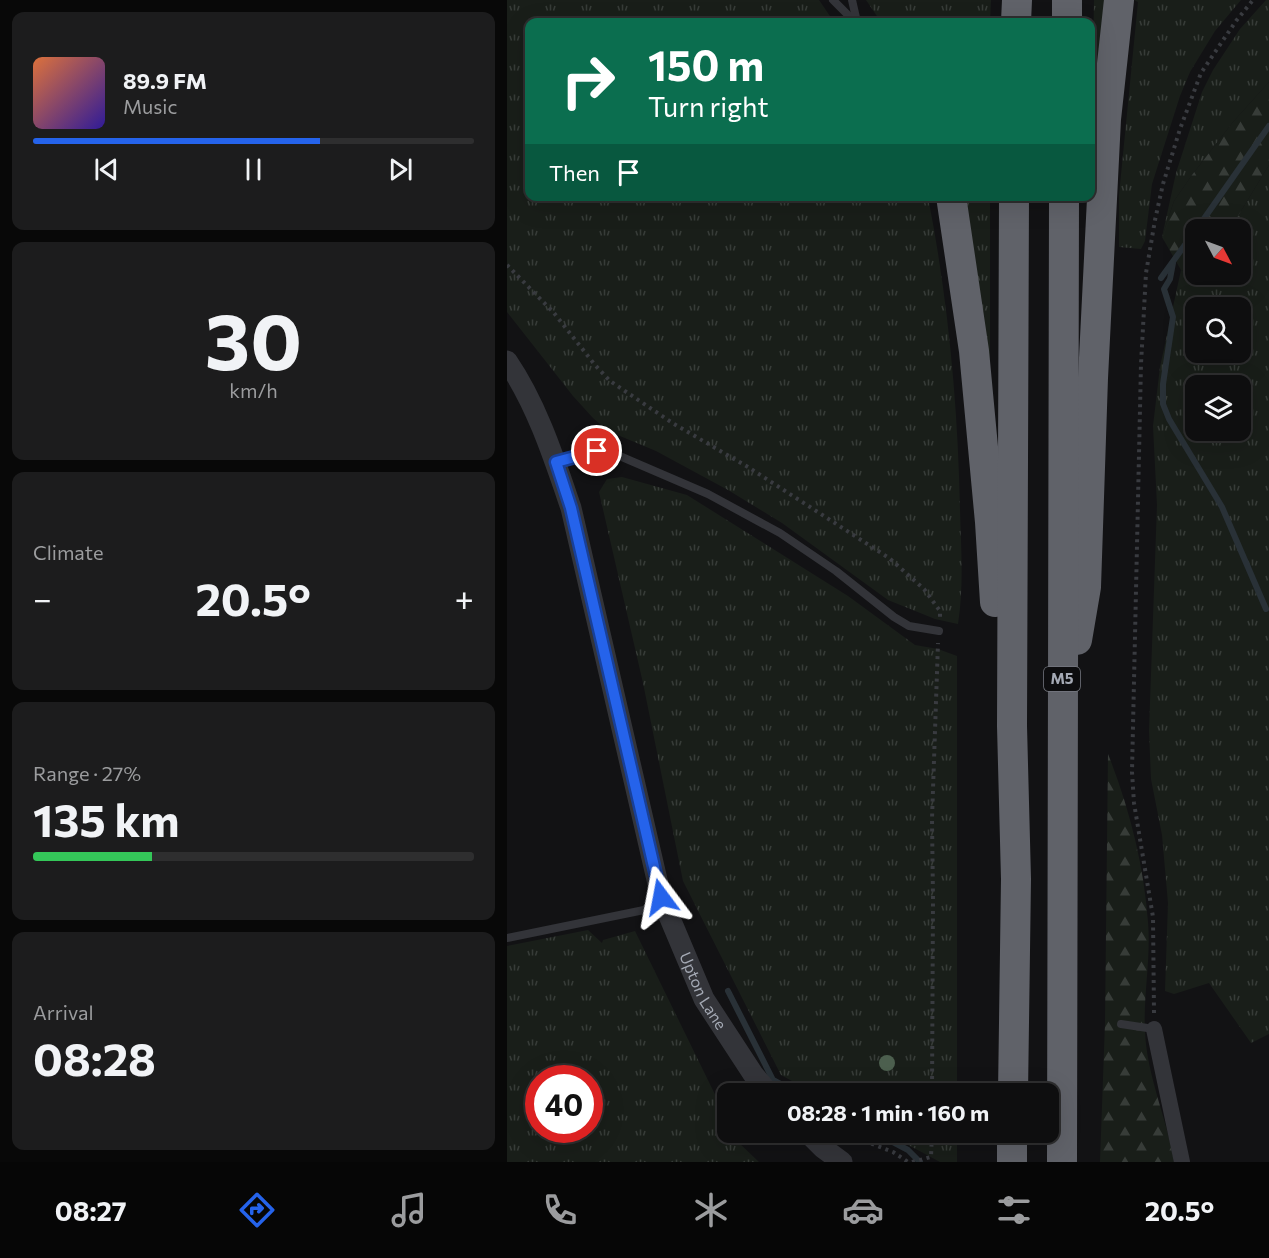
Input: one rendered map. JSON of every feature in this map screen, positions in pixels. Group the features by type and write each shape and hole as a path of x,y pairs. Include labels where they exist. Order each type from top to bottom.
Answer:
{"highway":[{"path":"1017,0 1017,18"},
{"path":"1067,0 1067,18"},
{"name":"M5","path":"1062,726 1086,587 1093,378 1106,119 1119,0"},
{"path":"952,201 973,351 990,522 993,587 1012,726"},
{"path":"1013,1083 1016,879 1012,726 1014,201"},
{"name":"M5","path":"1062,1162 1064,201"},
{"path":"1012,1143 1012,1162"}],"street":[{"name":"Upton Lane","path":"507,361 538,417 571,508 661,897 703,999 761,1083"},
{"path":"1154,1029 1182,1162"},
{"path":"818,1143 842,1162"}],"lane":[{"path":"833,0 852,18"},
{"path":"852,0 855,18"},
{"path":"556,462 588,453 609,452 708,494 780,533 836,571 894,617 909,626 939,631"},
{"path":"507,938 644,910 661,897"},
{"path":"1121,1024 1154,1029"}],"path":[{"path":"1154,1007 1153,917 1134,803 1132,772 1141,364 1146,273 1155,220 1179,129 1201,73 1253,0"},
{"path":"507,265 554,313 610,381 674,424 748,467 889,558 924,589 940,611 931,819 932,1083"},
{"path":"823,1148 853,1137 893,1152 910,1162 931,1157 932,1143"}],"green space":[{"path":"507,0 819,0 831,18 525,18 525,201 929,201 941,274 954,392 962,567 958,624 935,619 888,600 782,523 728,490 656,451 608,431 573,396 507,312"},
{"path":"866,0 991,0 990,18 878,18"},
{"path":"1094,0 1111,0 1095,99 1095,18"},
{"path":"1134,0 1241,0 1215,31 1190,72 1180,96 1152,184 1145,241 1141,249 1119,247 1119,195 1138,2"},
{"path":"1266,0 1269,0 1269,82 1233,122 1174,201 1162,237 1176,173 1202,92 1213,70 1240,29"},
{"path":"1269,82 1269,165 1236,219 1185,219 1185,272 1181,270 1162,237 1174,201 1233,122"},
{"path":"1269,165 1269,1034 1251,1043 1209,983 1174,994 1165,991 1168,903 1162,835 1151,779 1149,731 1157,505 1153,426 1160,367 1181,270 1185,272 1185,285 1251,285 1251,219 1236,219"},
{"path":"960,201 990,201 990,359 982,359"},
{"path":"622,477 687,495 848,596 915,645 938,649 957,656 957,1083 796,1083 781,1075 683,881 643,683 599,492 607,479"},
{"path":"1108,754 1129,815 1143,879 1149,936 1145,1032 1149,1065 1174,1162 1100,1162 1105,1023"},
{"path":"588,930 602,943 603,940 635,931 717,1099 717,1143 739,1143 759,1162 507,1162 507,946"},
{"path":"905,1143 957,1143 957,1162 940,1162"}],"waterway":[{"path":"1204,219 1269,126"},
{"path":"1161,278 1185,245"},
{"path":"1173,263 1170,279 1164,289 1173,317 1163,384 1163,404 1169,419 1222,507 1266,609"},
{"path":"728,991 773,1080 779,1083"},
{"path":"895,1143 908,1150 920,1162"}],"route":[{"path":"597,451 556,462 571,508 661,897"}]}
